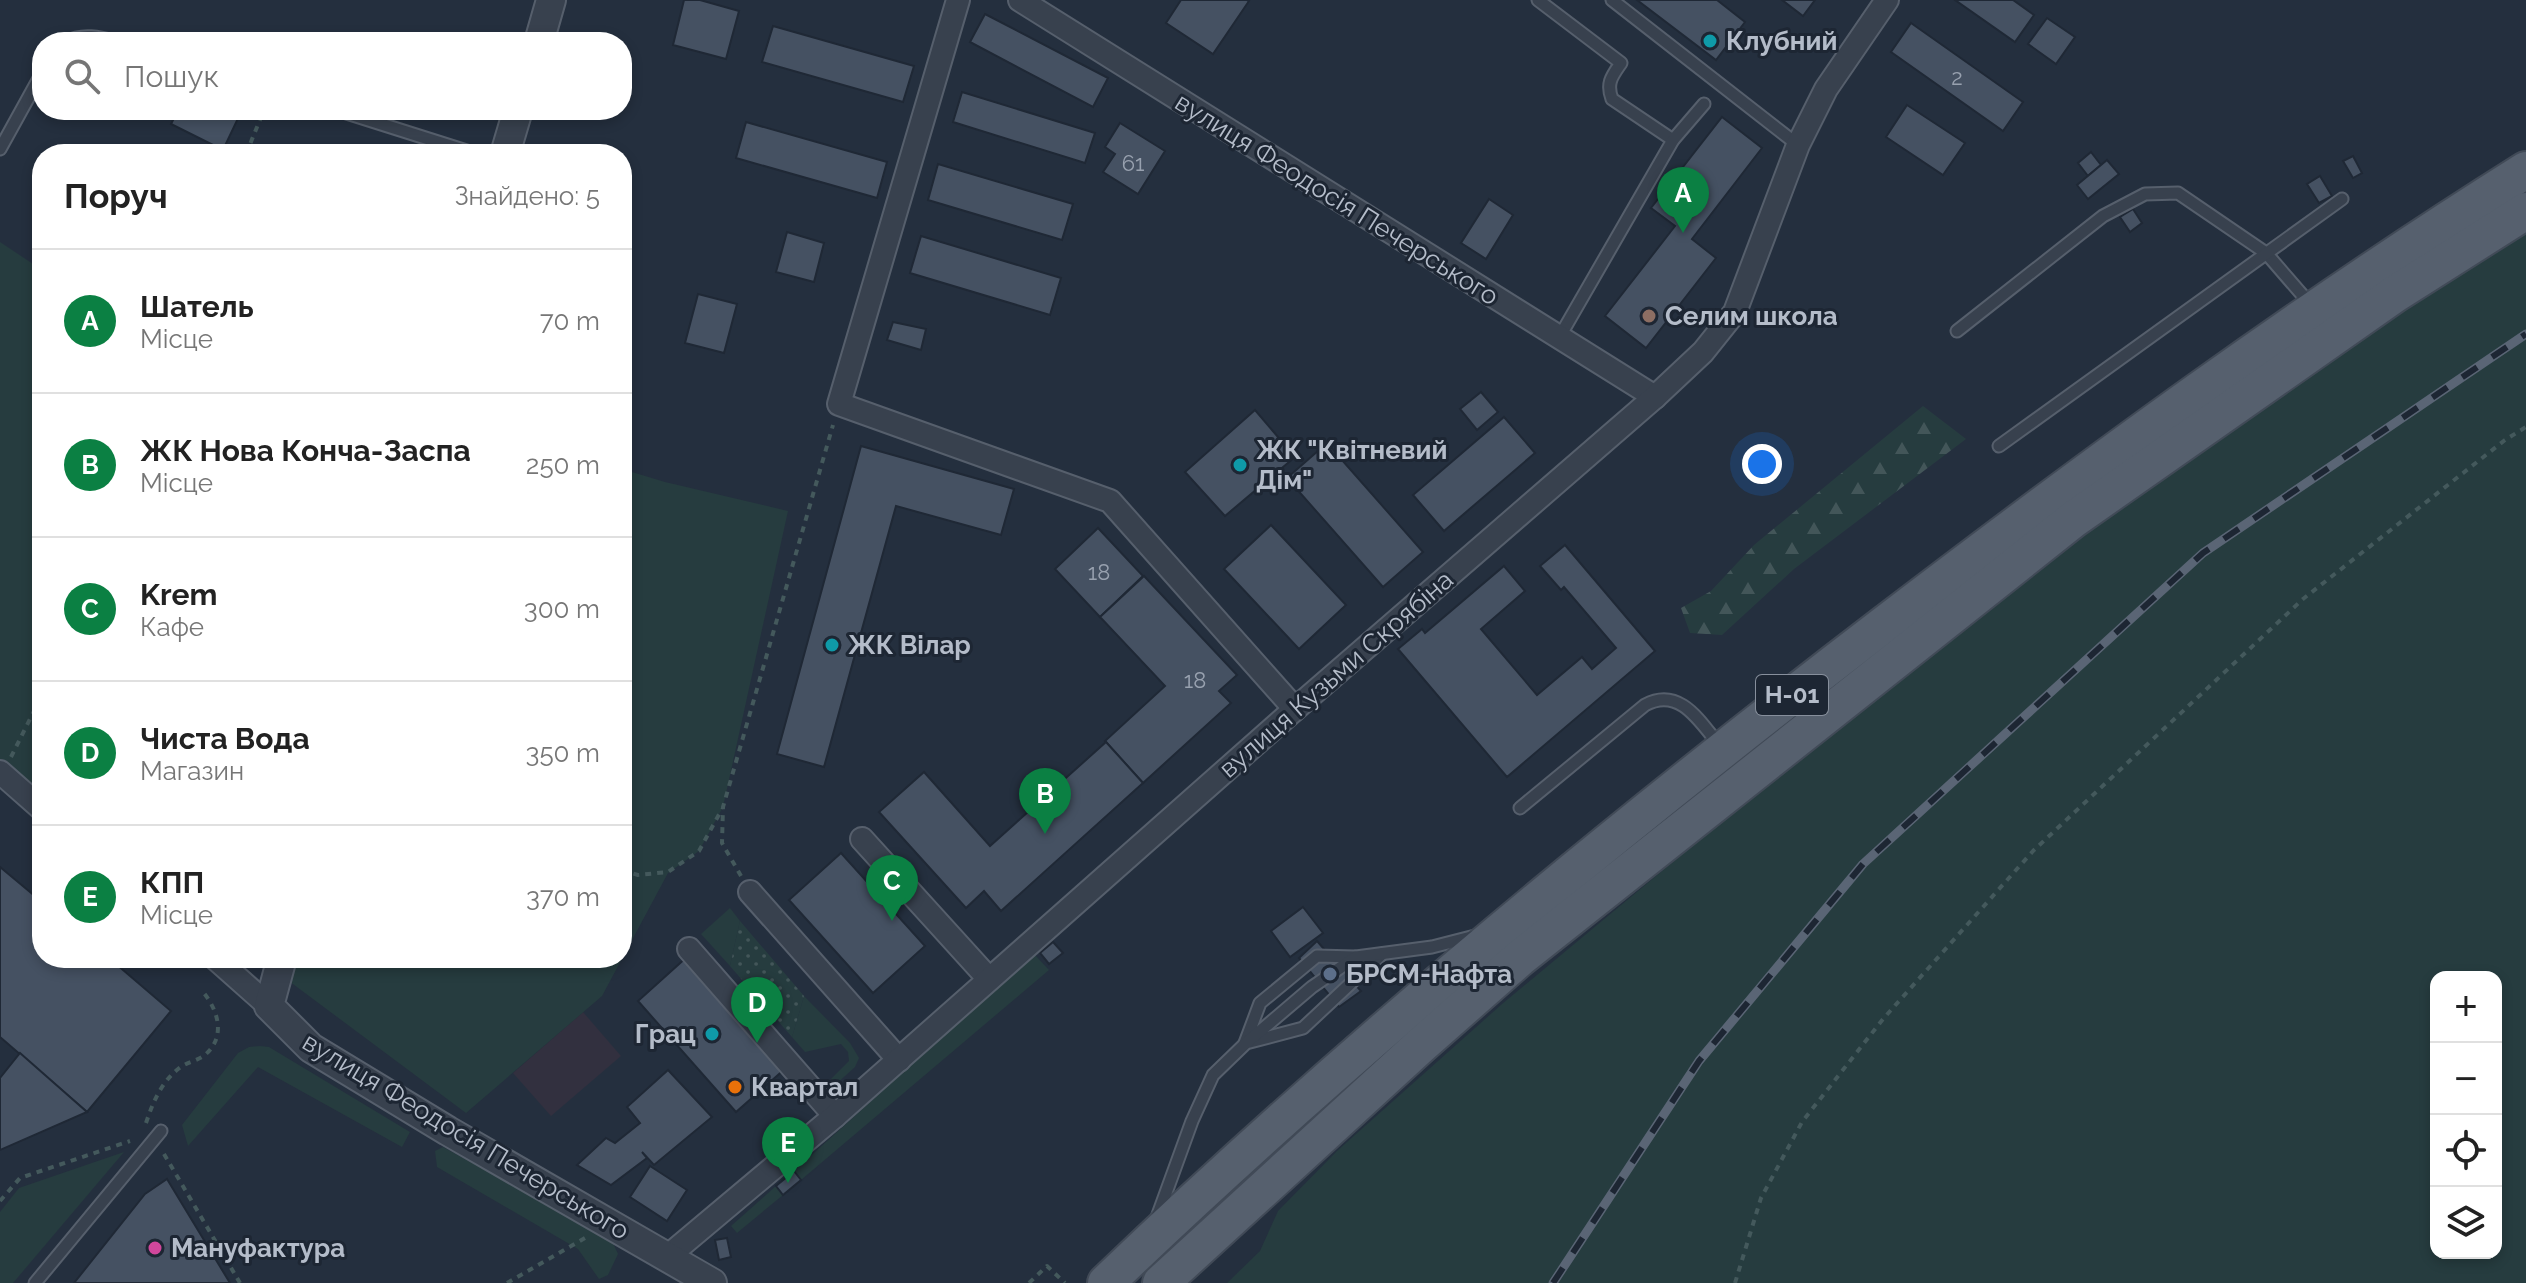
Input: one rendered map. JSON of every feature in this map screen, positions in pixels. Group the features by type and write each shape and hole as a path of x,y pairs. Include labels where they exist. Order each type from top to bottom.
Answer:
{"main road":[{"name":"Н-01","path":"1106,1283 1502,928 1722,748 2060,490 2314,308 2526,170"},
{"name":"Н-01","path":"1161,1283 1520,958 2074,519 2395,294 2526,211"}],"street":[{"path":"542,32 551,0"},
{"path":"958,0 839,404 1110,501 1295,709"},
{"name":"вулиця Феодосія Печерського","path":"1020,0 1655,397"},
{"name":"вулиця Кузьми Скрябіна","path":"667,1257 835,1116 1703,352 1735,312 1798,145 1826,89 1887,0"},
{"path":"508,144 515,120"},
{"path":"2,773 32,800"},
{"path":"862,839 989,979"},
{"path":"750,892 899,1060"},
{"path":"689,949 835,1116"},
{"path":"226,968 269,1006 279,968"},
{"name":"вулиця Феодосія Печерського","path":"269,1006 311,1048 712,1283"}],"lane":[{"path":"1538,0 1621,63 1609,80 1612,99 1673,140"},
{"path":"1612,0 1798,145"},
{"path":"0,149 32,91"},
{"path":"1560,336 1673,140 1704,104"},
{"path":"369,120 444,144"},
{"path":"1957,331 2103,216 2145,194 2178,193 2266,253 2314,308"},
{"path":"1999,446 2342,199"},
{"path":"1520,808 1655,699 1667,698 1680,703 1722,748"},
{"path":"1245,1044 1260,1003 1317,956 1356,957 1432,947 1502,928"},
{"path":"1245,1044 1303,1028 1382,954"},
{"path":"1149,1242 1164,1193 1213,1075 1312,987 1356,957"},
{"path":"35,1283 158,1135"}],"path":[{"path":"250,144 260,120"},
{"path":"632,873 668,872 699,851 723,807 839,404"},
{"path":"1735,1283 1761,1198 1802,1122 1883,1019 2033,851 2303,599 2505,440 2526,427"},
{"path":"2,773 32,714"},
{"path":"723,807 722,843 750,892"},
{"path":"203,992 212,1003 218,1032 205,1055 178,1068 154,1097 145,1125 158,1135 240,1283"},
{"path":"0,1201 20,1178 129,1142 137,1134"},
{"path":"507,1283 598,1230 605,1221"},
{"path":"1029,1283 1047,1266 1065,1283"}],"shaded area":[{"path":"583,1012 621,1056 551,1116 513,1073"}],"green space":[{"path":"2526,233 2526,1283 1227,1283 1260,1251 1278,1211 1337,1151 1502,1004 1745,802 2092,530 2409,307"},
{"path":"0,242 32,263 32,799 0,772"},
{"path":"1923,406 1966,439 1794,569 1722,635 1690,633 1681,608 1711,591 1754,545"},
{"path":"632,472 788,511 723,807 699,851 668,873 632,940"},
{"path":"730,908 740,921 730,966 701,934"},
{"path":"740,921 804,996 792,1037 730,966"},
{"path":"1034,954 1049,970 801,1180 794,1171"},
{"path":"271,968 617,968 602,996 466,1113"},
{"path":"804,996 850,1043 859,1058 855,1067 835,1085 831,1079 849,1061 848,1052 841,1044 805,1052 792,1037"},
{"path":"260,1046 269,1047 410,1132 402,1147 258,1067 188,1146 182,1125 238,1053"},
{"path":"443,1147 611,1239 618,1254 608,1275 599,1279 578,1249 437,1167 435,1151"},
{"path":"124,1152 13,1283 0,1283 0,1212 19,1188"},
{"path":"776,1186 783,1195 737,1233 731,1226"}],"building":[{"path":"684,0 700,0 739,11 726,59 673,45"},
{"path":"1181,0 1249,1 1213,54 1166,23"},
{"name":"Клубний","path":"1637,0 1717,0 1745,22 1716,60"},
{"path":"1782,0 1815,0 1803,16"},
{"path":"1955,0 2013,0 2034,15 2015,42"},
{"path":"985,14 1108,78 1093,107 970,42"},
{"path":"2047,18 2075,37 2056,64 2028,44"},
{"path":"1911,23 2023,102 2003,131 1891,52"},
{"path":"773,26 914,66 903,102 762,62"},
{"path":"962,92 1095,133 1085,163 953,122"},
{"path":"1907,105 1965,143 1943,175 1886,137"},
{"path":"1722,117 1762,148 1692,239 1716,258 1646,348 1605,316 1675,226 1651,208"},
{"path":"173,120 237,120 226,144 211,144 171,124"},
{"path":"746,122 887,162 877,198 736,158"},
{"path":"1120,123 1165,151 1138,194 1103,172 1115,154 1105,147"},
{"path":"2091,152 2101,165 2088,176 2078,163"},
{"path":"2353,156 2362,173 2353,178 2343,161"},
{"path":"2107,160 2119,174 2088,199 2077,185"},
{"path":"938,164 1073,204 1062,240 928,200"},
{"path":"2320,176 2332,196 2319,203 2307,184"},
{"path":"1489,199 1513,215 1486,259 1461,243"},
{"path":"2133,209 2142,223 2130,232 2120,217"},
{"path":"787,232 824,243 814,282 776,272"},
{"path":"921,236 1061,278 1050,315 910,273"},
{"path":"698,294 737,304 724,353 685,343"},
{"path":"893,322 926,329 921,350 887,340"},
{"path":"1481,392 1498,412 1477,430 1460,409"},
{"name":"ЖК \"Квітневий Дім\"","path":"1255,410 1295,457 1225,516 1185,472"},
{"path":"1504,417 1535,453 1444,531 1413,495"},
{"path":"1327,443 1423,552 1383,587 1287,478"},
{"name":"ЖК Вілар","path":"861,446 1014,489 1001,535 896,506 824,767 777,754"},
{"path":"1271,525 1346,605 1299,649 1224,569"},
{"path":"1098,528 1143,576 1100,617 1055,569"},
{"path":"1565,545 1655,651 1507,777 1398,649 1422,629 1425,633 1504,566 1525,591 1481,629 1537,695 1582,657 1592,669 1616,648 1564,587 1561,590 1540,566"},
{"path":"1144,576 1237,675 1219,691 1231,703 1143,783 1105,741 1165,686 1100,617"},
{"path":"1106,742 1143,783 1001,911 984,891 966,908 879,812 924,772 990,846"},
{"path":"841,853 925,946 873,993 789,900"},
{"path":"0,867 32,894 32,968 121,968 171,1011 87,1112 0,1037"},
{"path":"1303,907 1323,933 1290,957 1271,931"},
{"name":"БРСМ-Нафта","path":"1317,941 1361,991 1339,1007 1299,958"},
{"path":"1053,942 1063,953 1049,964 1040,953"},
{"name":"Грац","path":"688,956 787,1067 736,1112 638,1001"},
{"path":"20,1053 87,1112 0,1150 0,1078"},
{"path":"668,1070 712,1117 654,1165 642,1152 647,1158 611,1185 577,1165 606,1138 615,1143 640,1123 627,1107"},
{"path":"650,1166 687,1190 667,1221 630,1197"},
{"path":"794,1171 801,1180 783,1195 776,1186"},
{"name":"Мануфактура","path":"167,1179 230,1283 74,1283 145,1194"},
{"path":"727,1238 731,1257 719,1260 715,1240"}],"railway":[{"path":"1553,1283 1699,1061 1863,864 2203,553 2526,334"}],"place":[{"name":"Клубний","path":"1710,41"},
{"name":"Шатель","path":"1683,233"},
{"name":"Селим школа","path":"1649,316"},
{"name":"ЖК \"Квітневий Дім\"","path":"1240,465"},
{"name":"ЖК Вілар","path":"832,645"},
{"name":"ЖК Нова Конча-Заспа","path":"1045,834"},
{"name":"Krem","path":"892,921"},
{"name":"БРСМ-Нафта","path":"1330,974"},
{"name":"Грац","path":"712,1034"},
{"name":"Чиста Вода","path":"757,1043"},
{"name":"Квартал","path":"735,1087"},
{"name":"КПП","path":"788,1183"},
{"name":"Мануфактура","path":"155,1248"}]}
